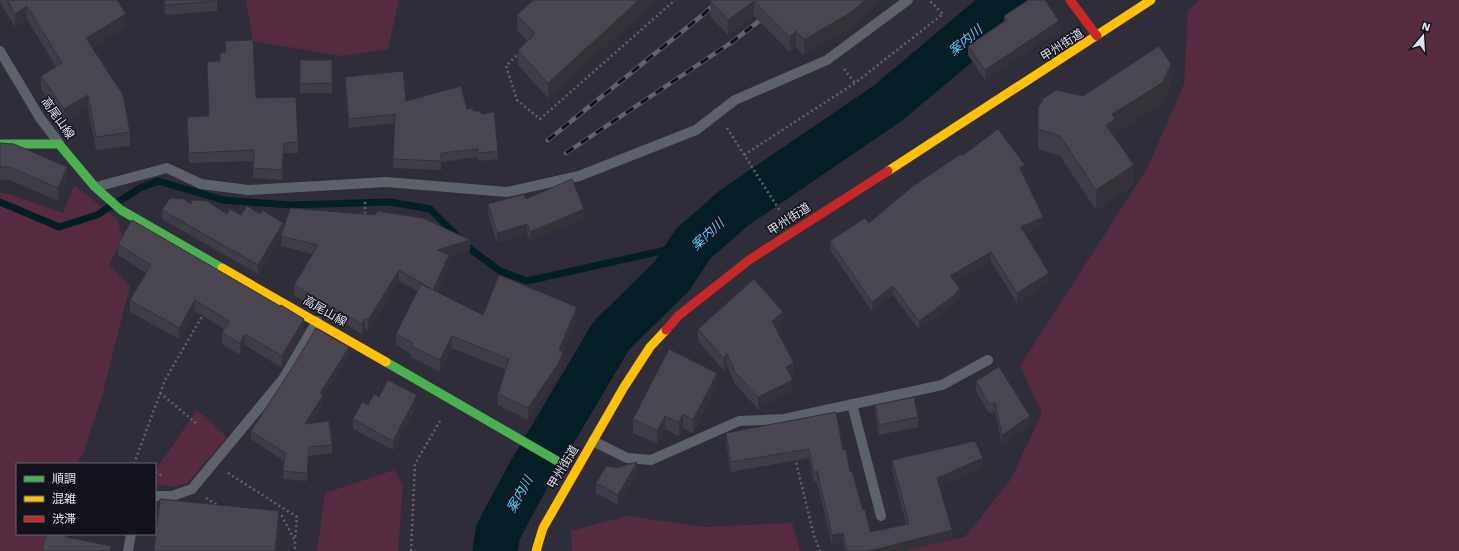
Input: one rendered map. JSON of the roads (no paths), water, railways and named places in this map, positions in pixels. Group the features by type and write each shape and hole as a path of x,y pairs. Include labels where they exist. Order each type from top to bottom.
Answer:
{"main road":[{"path":"1070,0 1097,36"},
{"name":"甲州街道","path":"536,551 543,528 624,387 650,347 678,316 749,260 1151,0"},
{"path":"0,144 60,144"},
{"name":"高尾山線","path":"60,144 99,190 121,210 317,321 558,461"}],"lane":[{"path":"99,190 167,168 201,184 248,190 386,182 507,192 579,176 696,130 735,100 827,60 908,0"},
{"name":"高尾山線","path":"0,51 40,118 60,144"},
{"path":"156,496 172,496 192,489 283,379 317,321"},
{"path":"593,442 627,458 651,460 739,421 784,419 942,385 988,360"},
{"path":"852,404 881,516"},
{"path":"128,551 131,535"}],"waterway":[{"name":"案内川","path":"495,551 498,532 528,476 611,336 672,276 693,244 734,208 888,103 988,19 1013,0"},
{"path":"0,202 59,227 97,215 140,188 158,181 223,200 290,205 390,202 430,209 469,248 500,271 527,281 693,244"}],"railway":[{"path":"548,140 705,13 718,0"},
{"path":"566,153 732,42 786,0"}]}
